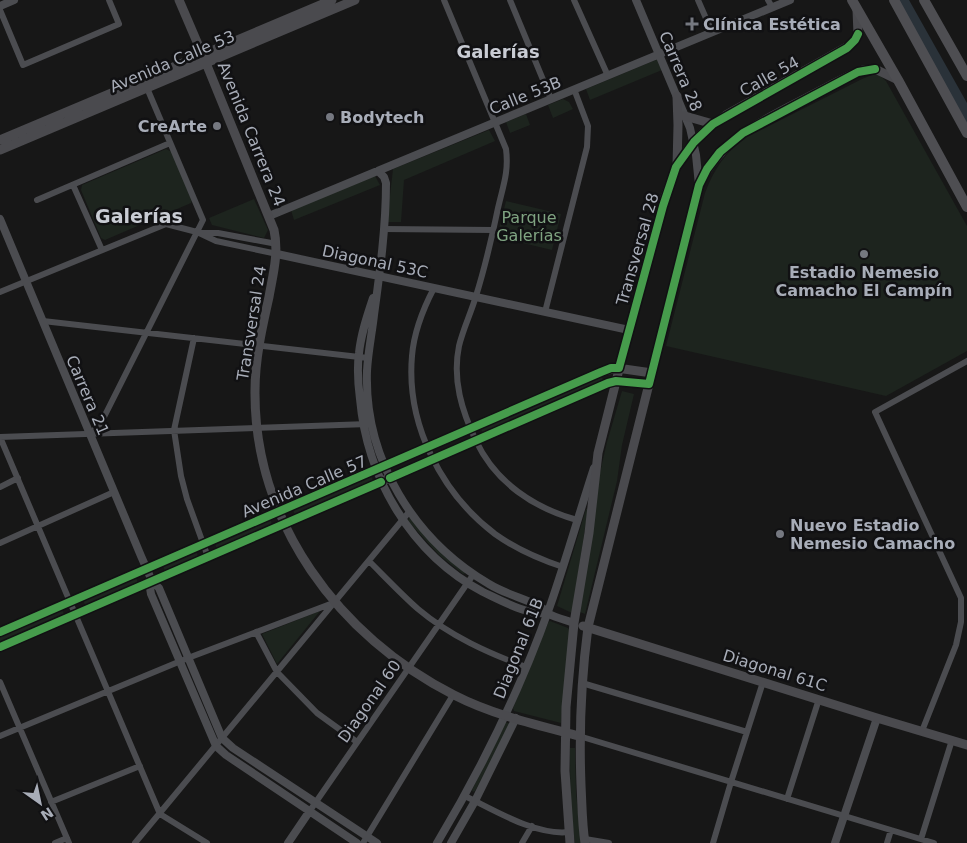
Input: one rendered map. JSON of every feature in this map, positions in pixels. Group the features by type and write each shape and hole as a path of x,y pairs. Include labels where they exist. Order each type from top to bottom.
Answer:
{"highway":[{"path":"894,0 967,134"},
{"path":"924,0 967,76"},
{"path":"855,3 967,207"}],"main road":[{"name":"Avenida Carrera 24","path":"179,0 269,216 277,244 276,254"},
{"name":"Avenida Calle 53","path":"0,150 147,88 204,59 332,0"},
{"name":"Avenida Calle 53","path":"0,140 355,0"},
{"name":"Calle 54","path":"694,142 713,124 852,44 858,34 855,3"},
{"path":"585,841 579,736 588,627 699,185 713,161 731,142 743,133 790,107 863,70 875,69 898,80"},
{"path":"676,167 677,96"},
{"path":"686,116 713,124"},
{"name":"Transversal 28","path":"574,623 598,453 619,368 663,206 676,167 694,142"},
{"name":"Transversal 24","path":"276,254 259,346 255,389 257,429 264,466 279,512 306,564 334,602 368,637 408,668 453,695 505,715 579,736"},
{"name":"Avenida Calle 57","path":"0,632 611,368 652,373"},
{"name":"Avenida Calle 57","path":"0,647 616,381 649,384"},
{"path":"570,843 566,802 565,732 574,623"},
{"name":"Diagonal 61C","path":"574,623 967,745"}],"street":[{"path":"0,6 14,0"},
{"path":"0,10 24,65 119,24 109,0"},
{"path":"444,0 506,149 507,172 476,297 466,321 459,348 457,375 460,402 476,441 485,458 499,476 516,492 535,504 577,520"},
{"path":"510,0 552,99"},
{"path":"574,0 608,76"},
{"name":"Carrera 28","path":"636,0 686,116 694,142 699,185"},
{"path":"698,0 712,32"},
{"name":"Calle 53B","path":"269,216 712,32 770,4 790,0"},
{"path":"90,434 101,422 203,220 147,88"},
{"path":"545,312 587,147 588,126 574,90"},
{"path":"37,200 170,143"},
{"path":"378,171 386,182 384,229 368,358 368,390 380,468"},
{"path":"73,185 102,250"},
{"name":"Carrera 21","path":"0,220 146,569 152,581 159,588 222,738"},
{"path":"0,292 166,224 197,232 218,233 277,244"},
{"path":"384,229 493,230"},
{"name":"Diagonal 53C","path":"197,232 216,241 629,330"},
{"path":"379,277 364,326 359,357 359,389 363,424 403,520 432,554 468,582 493,597 512,605 541,614 547,613"},
{"path":"434,288 416,331 411,370 413,402 427,447 444,479 476,518 516,548 563,567"},
{"path":"43,321 368,358"},
{"path":"194,338 174,430 181,476 194,521 208,557"},
{"path":"922,731 956,645 961,622 961,598 875,412 967,361"},
{"path":"207,843 160,814 0,437 372,424"},
{"name":"Diagonal 61B","path":"438,843 465,796 505,715 526,667 563,567 598,453"},
{"path":"0,487 18,478"},
{"path":"385,480 409,512 447,553 473,574 499,590 541,607 547,613 574,623"},
{"path":"0,543 114,492"},
{"path":"135,843 409,512"},
{"path":"369,560 418,609 438,624 480,649 526,667"},
{"name":"Diagonal 60","path":"288,843 473,574"},
{"name":"Carrera 21","path":"152,581 151,594 216,746"},
{"path":"0,736 188,658 334,602"},
{"path":"256,632 276,672 318,713 357,742"},
{"path":"0,682 68,841 56,843"},
{"path":"713,843 763,682"},
{"path":"582,683 747,732"},
{"path":"365,840 453,695"},
{"path":"787,800 819,699"},
{"name":"Diagonal 61B","path":"451,843 475,801 516,718"},
{"path":"835,843 877,718"},
{"path":"579,736 934,843"},
{"path":"222,738 233,748 316,802 365,840 377,843"},
{"path":"921,839 952,740"},
{"path":"216,746 226,755 309,812 358,843"},
{"path":"51,802 140,766"},
{"path":"465,796 532,826 547,831 568,832"},
{"path":"522,843 532,826"},
{"path":"887,843 891,830"},
{"path":"585,841 609,843"}],"green space":[{"path":"658,59 662,70 590,100 586,89"},
{"path":"877,73 886,81 967,226 967,351 886,396 666,346 705,193 712,176 722,161 733,148 747,137"},
{"path":"563,99 569,102 573,109 553,118 548,105"},
{"path":"526,114 530,125 510,133 506,122"},
{"path":"489,130 495,141 404,180 401,222 387,222 393,169"},
{"path":"166,149 172,152 192,200 191,203 105,240 101,238 81,190 82,185"},
{"path":"375,176 380,185 294,220 291,210"},
{"path":"254,199 268,230 264,238 212,225 209,218"},
{"name":"Parque Galerías","path":"506,201 561,214 552,250 497,237"},
{"path":"602,377 603,380 483,433 481,429"},
{"path":"622,391 634,394 622,445 617,481 585,614 580,612 598,481"},
{"path":"371,476 373,480 295,515 293,510"},
{"path":"586,509 588,509 572,613 557,606"},
{"path":"409,518 466,573 463,574 439,555 408,521"},
{"path":"270,519 272,524 217,549 215,544"},
{"path":"196,551 198,556 165,571 163,566"},
{"path":"136,578 139,585 86,607 83,600"},
{"path":"62,610 64,614 0,642 0,637"},
{"path":"320,611 277,664 262,634"},
{"path":"550,621 568,628 570,631 561,723 514,711 513,708"},
{"path":"505,722 511,724 473,792 472,790"},
{"path":"570,748 575,748 576,792 581,843 575,843 573,831"}],"shaded area":[{"path":"896,0 909,0 967,103 967,131"}],"cycle path":[{"path":"0,632 601,372 611,368 619,368 663,206 676,167 694,142 713,124 847,48 858,34"},
{"path":"390,478 608,383 616,381 649,384 699,185 707,169 720,152 743,133 858,72 875,69"},
{"path":"0,647 381,482"}],"place":[{"name":"Clínica Estética","path":"692,24"},
{"name":"Bodytech","path":"330,117"},
{"name":"CreArte","path":"217,126"},
{"name":"Estadio Nemesio Camacho El Campín","path":"864,254"},
{"name":"Nuevo Estadio Nemesio Camacho","path":"780,534"}],"district":[{"name":"Galerías","path":"498,52"},
{"name":"Galerías","path":"139,216"}]}
